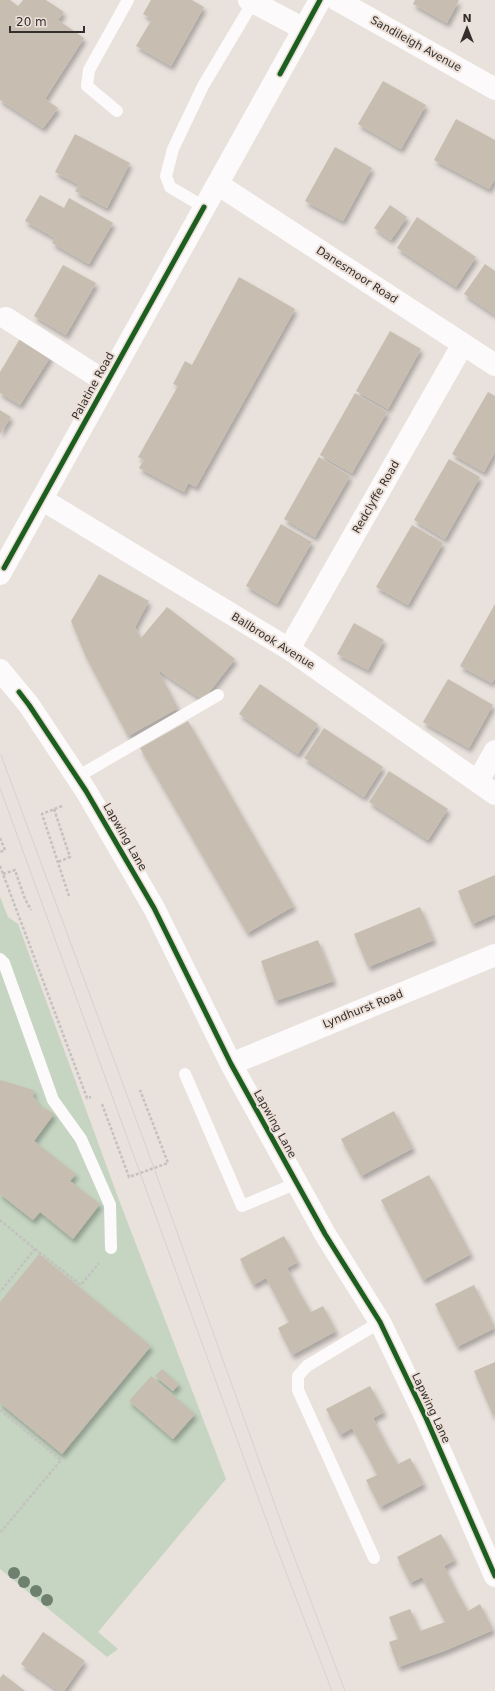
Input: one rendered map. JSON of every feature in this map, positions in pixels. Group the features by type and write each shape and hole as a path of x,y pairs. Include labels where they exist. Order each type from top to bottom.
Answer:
{"street":[{"name":"Palatine Road","path":"0,574 43,500 106,382 280,74 320,0"},
{"name":"Sandileigh Avenue","path":"337,0 495,89"},
{"path":"251,1 304,29"},
{"name":"Danesmoor Road","path":"218,184 495,365"},
{"path":"6,318 106,382"},
{"name":"Redclyffe Road","path":"289,649 463,344"},
{"name":"Ballbrook Avenue","path":"43,500 289,649 495,794"},
{"name":"Lapwing Lane","path":"0,670 29,705 77,777 154,908 231,1064 325,1234 380,1322 426,1418 495,1576"},
{"path":"478,781 495,751"},
{"name":"Lyndhurst Road","path":"231,1064 495,955"}],"lane":[{"path":"117,111 87,86 89,70 128,0"},
{"path":"204,207 170,187 166,176 173,149 203,86 251,1"},
{"path":"77,777 218,695"},
{"path":"0,959 4,963 53,1100 81,1140 110,1205 111,1248"},
{"path":"185,1074 242,1206 297,1183"},
{"path":"374,1558 298,1390 298,1376 307,1366 380,1322"}],"path":[{"path":"62,806 42,814 69,896"},
{"path":"54,809 70,857 58,862"},
{"path":"0,838 5,850 0,852"},
{"path":"0,866 87,1098 92,1097"},
{"path":"3,874 15,870 24,899 31,910"},
{"path":"102,1104 129,1177 161,1166 168,1163 140,1090"},
{"path":"0,1220 81,1285 111,1248"},
{"path":"0,1292 35,1249"},
{"path":"0,1410 61,1460 0,1533"}],"green space":[{"path":"0,897 8,917 18,924 119,1200 226,1479 98,1632 118,1649 107,1657 0,1569"}],"building":[{"path":"0,0 10,0 18,6 23,0 46,0 64,12 58,20 84,38 45,99 58,108 43,128 0,100"},
{"path":"151,0 192,0 204,7 171,66 136,46 152,19 143,14"},
{"path":"415,0 459,0 447,23 413,4"},
{"path":"383,81 426,105 401,149 358,124"},
{"path":"456,119 495,140 495,179 489,189 434,160"},
{"path":"75,134 130,163 107,208 75,191 79,185 55,172"},
{"path":"335,147 372,168 343,221 305,201"},
{"path":"40,195 64,208 69,198 113,223 89,264 52,243 55,238 25,221"},
{"path":"390,205 407,217 391,240 374,228"},
{"path":"417,217 476,257 456,287 397,248"},
{"path":"485,264 495,271 495,315 464,294"},
{"path":"63,265 96,283 66,335 34,316"},
{"path":"239,277 295,309 196,487 188,483 184,492 139,468 144,460 138,457 178,386 173,384 185,361 192,365"},
{"path":"390,331 421,349 388,409 356,391"},
{"path":"21,337 51,356 20,405 0,393 0,372"},
{"path":"488,392 495,396 495,452 484,472 452,454"},
{"path":"355,393 387,412 352,473 320,455"},
{"path":"0,410 11,417 0,434"},
{"path":"319,457 350,476 315,537 284,519"},
{"path":"449,459 480,477 445,539 414,520"},
{"path":"281,524 312,542 277,604 246,586"},
{"path":"412,525 443,543 408,605 376,587"},
{"path":"99,574 149,601 135,627 141,638 167,607 235,659 203,700 158,670 178,708 128,736 86,657 71,621"},
{"path":"495,604 495,678 492,683 460,666"},
{"path":"354,623 384,640 368,670 337,654"},
{"path":"448,679 493,705 469,748 423,722"},
{"path":"260,684 318,724 298,754 239,714"},
{"path":"188,721 294,906 247,933 140,748"},
{"path":"324,728 383,767 364,797 304,758"},
{"path":"389,771 448,809 428,840 369,802"},
{"path":"495,875 495,914 472,924 458,891"},
{"path":"420,907 434,940 368,967 354,934"},
{"path":"318,940 334,981 275,1001 261,961"},
{"path":"0,1080 34,1090 33,1096 43,1110 45,1108 54,1114 34,1141 76,1174 70,1181 100,1204 73,1239 40,1212 33,1220 0,1194"},
{"path":"394,1111 413,1148 361,1176 341,1139"},
{"path":"429,1175 471,1254 423,1280 381,1200"},
{"path":"284,1236 298,1262 287,1268 298,1290 311,1312 323,1306 336,1331 292,1355 278,1328 289,1322 266,1278 253,1285 240,1259"},
{"path":"39,1254 151,1346 62,1454 0,1403 0,1302"},
{"path":"474,1285 495,1328 457,1347 435,1304"},
{"path":"495,1362 495,1415 493,1416 474,1371"},
{"path":"162,1369 179,1384 173,1391 155,1376"},
{"path":"151,1376 195,1414 173,1439 129,1401"},
{"path":"370,1386 384,1412 373,1418 385,1442 398,1464 410,1458 424,1484 380,1507 366,1480 377,1475 365,1451 352,1428 340,1435 326,1409"},
{"path":"441,1534 455,1560 444,1566 456,1590 468,1611 480,1604 493,1630 444,1651 398,1667 389,1642 398,1639 389,1617 410,1609 420,1631 445,1622 422,1577 410,1583 397,1557"},
{"path":"43,1632 85,1661 64,1691 59,1691 21,1664"},
{"path":"3,1674 25,1691 0,1691 0,1678"}],"tram line":[{"path":"1,755 154,1168 284,1530 345,1691"},
{"path":"0,788 274,1541 332,1691"}],"cycle path":[{"path":"280,74 320,0"},
{"path":"4,568 204,207"},
{"path":"19,692 86,791 154,908 231,1064 325,1234 380,1322 426,1418 495,1576"}]}
